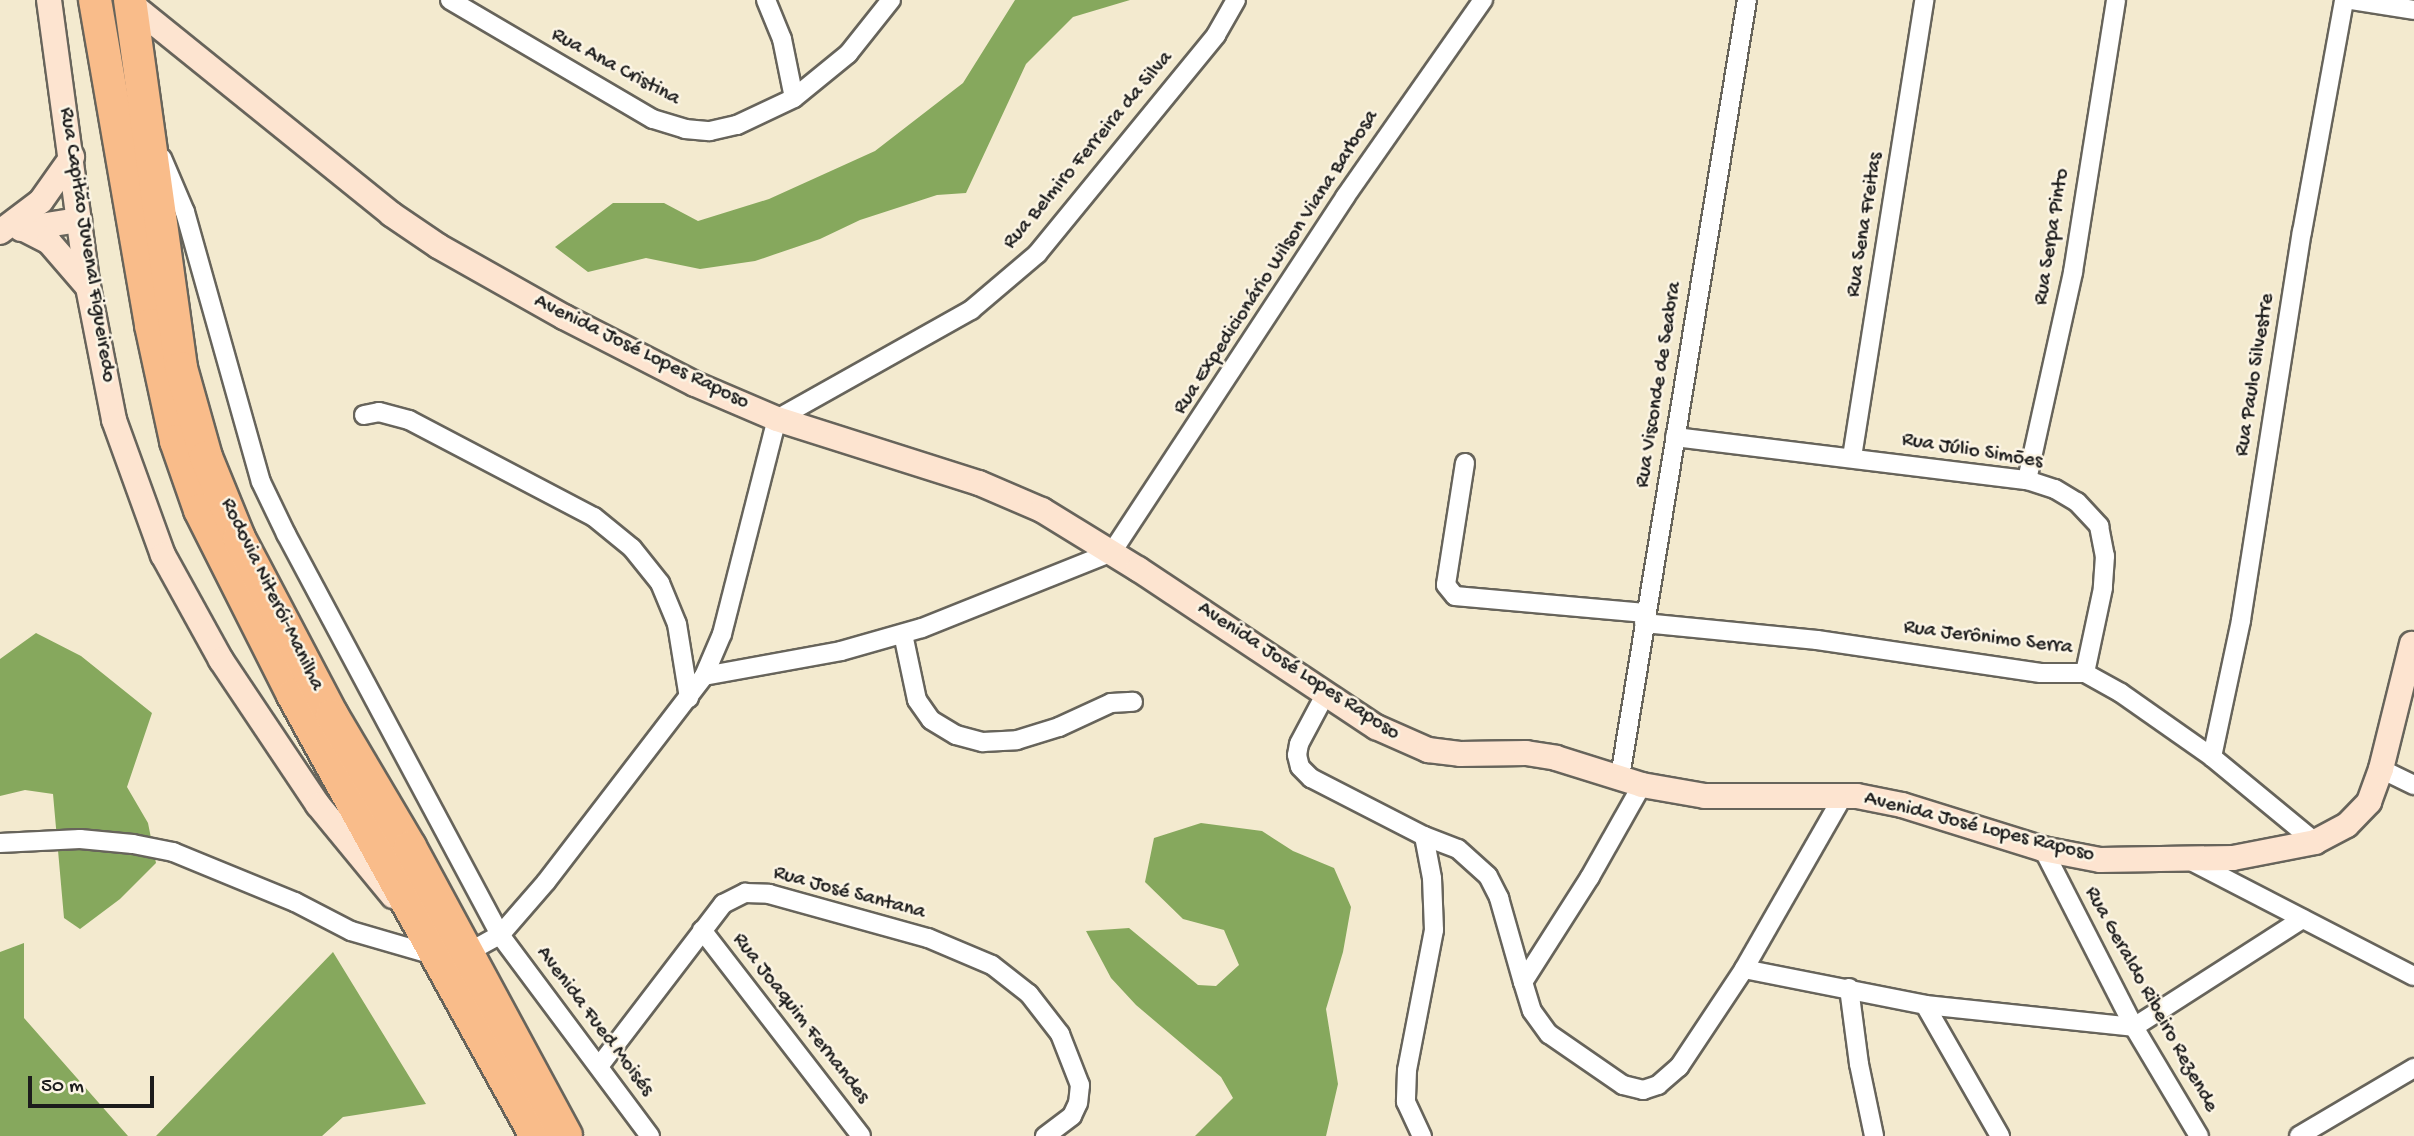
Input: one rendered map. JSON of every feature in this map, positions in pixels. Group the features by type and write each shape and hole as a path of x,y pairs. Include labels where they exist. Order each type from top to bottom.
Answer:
{"highway":[{"name":"Rodovia Niterói-Manilha","path":"95,0 154,338 176,442 200,510 293,695 445,951 566,1136"},
{"name":"Rodovia Niterói-Manilha","path":"131,2 181,368 206,457 239,538 331,715 410,847 445,951 537,1136"}],"street":[{"name":"Rua Capitão Juvenal Figueiredo","path":"49,0 89,287 114,420 163,555 221,660 318,805 445,951"},
{"name":"Rua Ana Cristina","path":"450,0 653,119 685,129 710,131 737,125 794,98 848,54 891,0"},
{"path":"766,0 782,39 794,98"},
{"name":"Rua Belmiro Ferreira da Silva","path":"777,419 971,310 1037,254 1216,35 1236,0"},
{"name":"Rua Expedicionário Wilson Viana Barbosa","path":"1112,552 1345,197 1483,0"},
{"name":"Rua Visconde de Seabra","path":"1631,781 1644,618 1747,0"},
{"name":"Rua Sena Freitas","path":"1852,457 1924,0"},
{"name":"Rua Serpa Pinto","path":"2027,480 2073,272 2116,0"},
{"name":"Rua Paulo Silvestre","path":"2212,757 2241,620 2302,232 2344,0"},
{"path":"2351,0 2414,10"},
{"name":"Avenida José Lopes Raposo","path":"131,2 391,214 438,246 564,317 695,384 777,419 979,483 1042,510 1112,552 1376,727 1428,750 1526,753 1556,758 1631,781 1705,796 1843,796 1902,805 2043,849 2100,860 2233,858 2315,842 2347,825 2369,802 2381,769 2413,639"},
{"path":"139,64 160,51 184,47"},
{"name":"Avenida Fued Moisés","path":"145,117 185,212 261,482 500,935 600,1065 650,1136"},
{"path":"8,231 41,201 72,157"},
{"path":"8,231 79,220"},
{"path":"8,231 49,242 89,287"},
{"path":"364,415 379,412 409,420 594,517 632,548 660,583 677,624 689,698"},
{"path":"0,844 80,839 134,844 173,852 295,902 351,931 445,951 500,935 546,881 704,676 722,634 777,419"},
{"name":"Rua Júlio Simões","path":"1675,437 2027,480 2055,489 2077,502 2099,526 2105,556 2103,588 2085,673"},
{"name":"Rua Jerônimo Serra","path":"1465,463 1446,585 1455,596 1817,640 2041,673 2085,673 2121,693 2212,757 2315,842"},
{"path":"704,676 841,651 902,634 1112,552"},
{"path":"902,634 917,700 931,720 956,735 983,742 1017,740 1059,727 1111,703 1132,702"},
{"path":"1325,695 1299,744 1300,767 1311,778 1424,836 1458,849 1488,876 1499,898 1531,1011 1549,1034 1623,1085 1643,1090 1658,1085 1679,1067 1744,969 1843,796"},
{"path":"2381,769 2414,785"},
{"path":"1523,982 1590,877 1631,781"},
{"path":"1422,1136 1406,1102 1407,1070 1434,930 1432,878 1424,836"},
{"name":"Rua Geraldo Ribeiro Rezende","path":"2043,849 2134,1027 2199,1136"},
{"path":"2189,860 2414,975"},
{"name":"Rua José Santana","path":"600,1065 723,904 745,893 769,894 928,938 992,965 1029,994 1060,1034 1080,1085 1078,1103 1072,1116 1045,1136"},
{"path":"1744,969 1925,1005 2134,1027 2302,919"},
{"name":"Rua Joaquim Fernandes","path":"702,930 862,1136"},
{"path":"1849,988 1874,1136"},
{"path":"1925,1005 2000,1136"},
{"path":"2299,1136 2414,1068"}],"green space":[{"path":"1015,0 1130,0 1073,17 1026,64 966,193 937,195 860,220 820,239 755,261 700,269 646,258 588,272 555,247 613,203 664,203 698,221 769,199 875,151 963,83"},
{"path":"36,633 81,656 152,713 127,787 148,823 156,863 120,899 80,929 64,918 53,794 25,790 0,796 0,659"},
{"path":"1201,823 1262,831 1293,851 1334,868 1351,907 1343,952 1326,1009 1338,1084 1326,1136 1195,1136 1233,1098 1221,1077 1136,1005 1111,978 1086,931 1129,928 1198,985 1216,986 1239,965 1224,930 1183,919 1145,882 1154,838"},
{"path":"24,943 24,1018 128,1136 0,1136 0,952"},
{"path":"333,952 426,1104 343,1117 322,1136 156,1136"}]}
